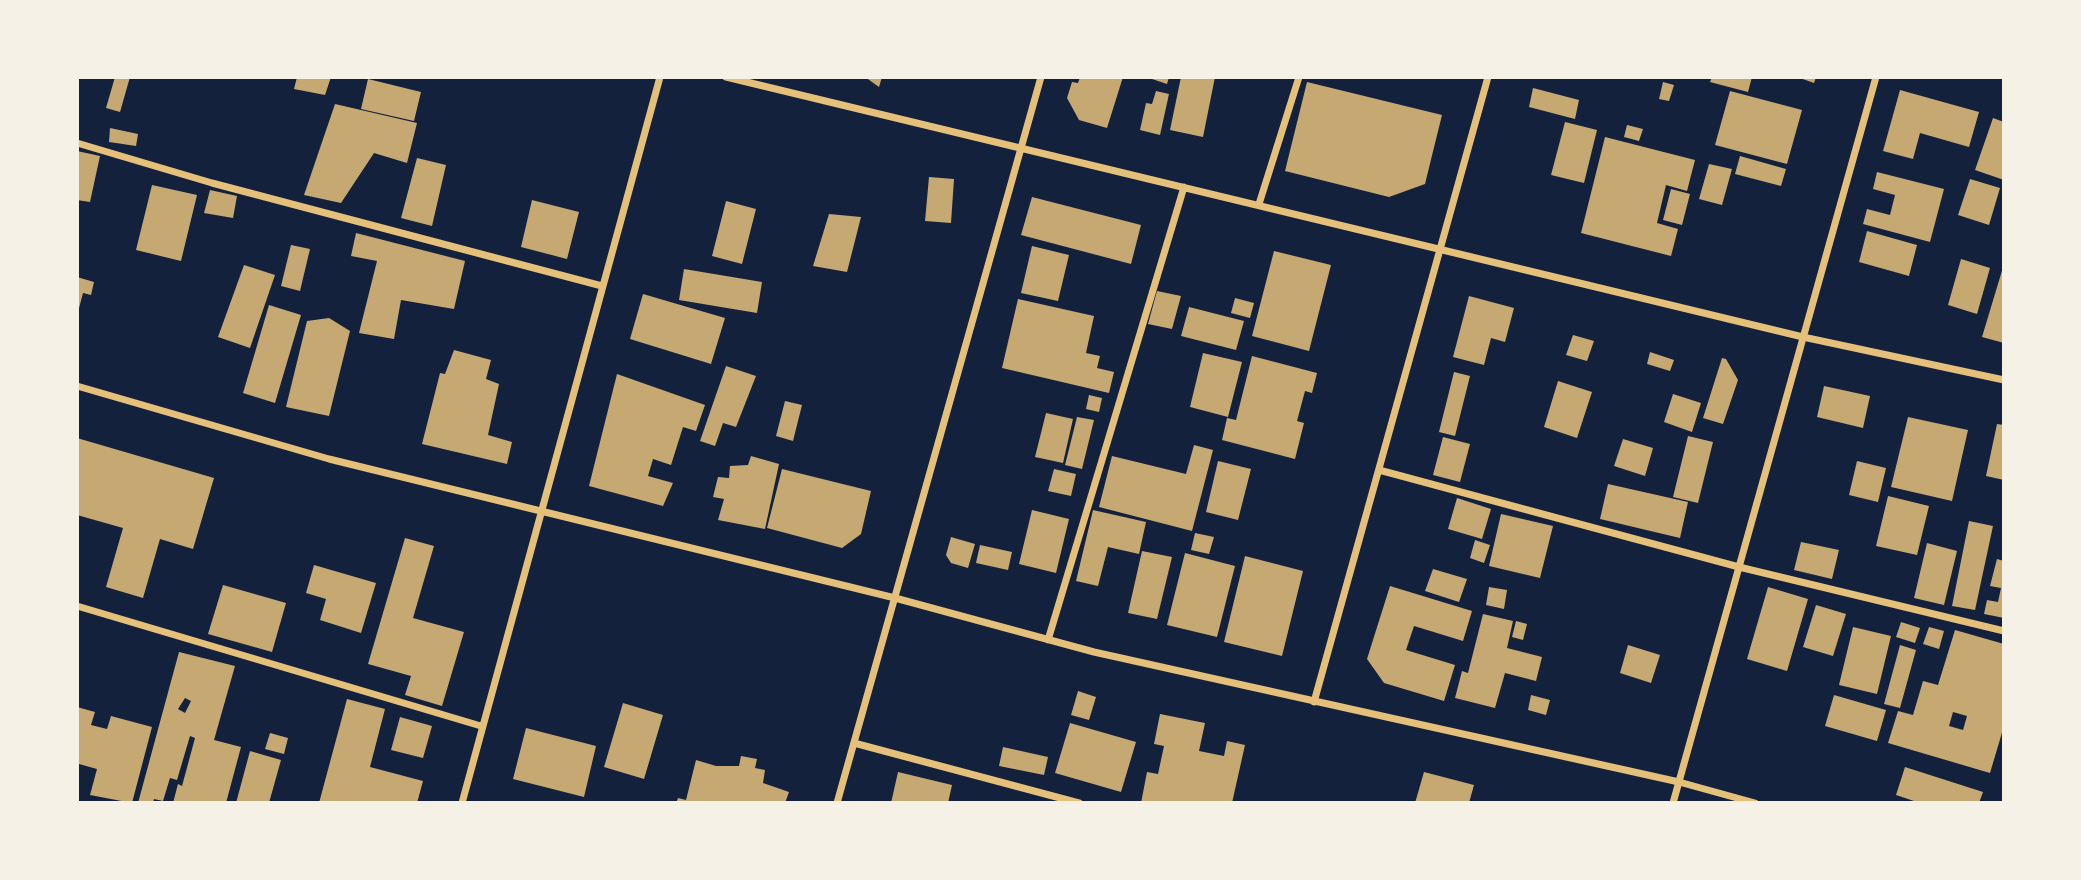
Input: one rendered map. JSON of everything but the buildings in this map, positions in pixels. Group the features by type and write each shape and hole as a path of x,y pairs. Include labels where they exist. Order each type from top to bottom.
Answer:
{"street":[{"path":"461,803 543,513 660,77"},
{"path":"726,77 1803,337 2004,380"},
{"path":"837,803 1041,77"},
{"path":"1259,204 1299,77"},
{"path":"1314,702 1488,77"},
{"path":"1673,803 1876,77"},
{"path":"77,143 212,183 602,286"},
{"path":"1048,639 1184,187"},
{"path":"77,386 329,459 895,598 1048,639 1314,702 1679,782 1755,803"},
{"path":"1379,470 1739,567 2004,631"},
{"path":"77,606 481,726"},
{"path":"854,743 1079,803"}]}
